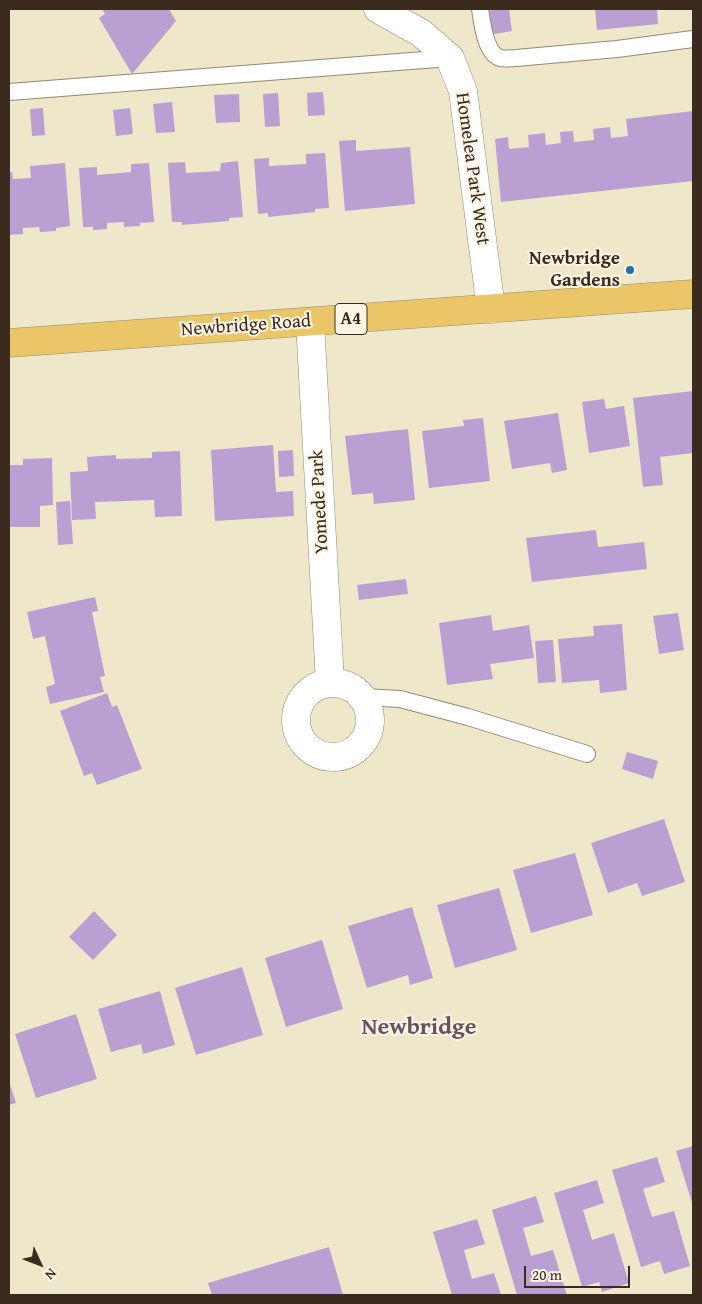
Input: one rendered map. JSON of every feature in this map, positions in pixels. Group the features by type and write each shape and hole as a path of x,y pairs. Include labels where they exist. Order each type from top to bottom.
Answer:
{"main road":[{"name":"Newbridge Road","path":"9,343 693,294"}],"street":[{"name":"Homelea Park West","path":"378,9 421,33 450,58 463,91 491,309"},
{"name":"Yomede Park","path":"310,322 330,682"},
{"path":"330,682 343,684 355,689 363,697 369,708 371,723 368,736 360,747 347,755 334,758 317,755 306,747 300,738 295,720 298,707 307,693 318,686 330,682"}],"lane":[{"path":"480,9 483,31 492,52 500,58 617,49 693,39"},
{"path":"9,92 450,58"},
{"path":"363,697 400,698 587,754"}],"building":[{"path":"102,9 169,9 176,21 132,74 99,18 105,14"},
{"path":"509,9 512,31 489,35 485,11"},
{"path":"595,9 657,9 658,24 597,30"},
{"path":"323,92 325,115 308,116 307,93"},
{"path":"278,93 280,126 265,127 263,94"},
{"path":"239,94 240,122 216,123 214,95"},
{"path":"172,102 175,132 156,133 153,104"},
{"path":"43,108 45,135 32,136 30,109"},
{"path":"130,108 133,134 116,136 113,110"},
{"path":"693,111 693,181 501,202 495,139 508,137 509,149 529,147 528,135 545,133 546,145 561,143 560,132 573,131 574,142 594,140 593,129 610,127 611,138 628,136 626,119"},
{"path":"356,140 356,151 410,147 415,204 345,211 339,141"},
{"path":"325,153 329,208 315,209 315,212 268,217 268,213 258,214 254,159 269,158 269,166 306,164 306,154"},
{"path":"238,161 243,217 229,218 229,221 182,225 182,222 172,222 168,163 185,162 186,173 220,171 221,163"},
{"path":"65,163 70,226 56,228 56,231 40,232 39,227 23,228 23,234 9,235 9,172 12,172 13,179 31,178 30,166"},
{"path":"149,163 154,222 140,223 140,226 124,227 124,222 107,223 107,229 93,230 93,227 83,227 79,168 97,167 97,175 131,172 131,164"},
{"path":"693,391 693,453 660,457 663,485 643,487 633,398"},
{"path":"604,399 606,409 624,406 630,446 589,453 582,402"},
{"path":"558,413 567,470 552,473 550,463 512,469 504,421"},
{"path":"483,418 490,481 429,488 422,431 464,426 463,420"},
{"path":"408,429 415,500 374,504 373,493 352,495 345,436"},
{"path":"273,445 276,492 293,491 294,516 215,521 211,450"},
{"path":"293,450 294,476 279,477 278,451"},
{"path":"180,451 182,516 155,517 154,500 95,502 96,519 72,520 70,472 88,471 87,457 116,455 116,459 152,458 152,452"},
{"path":"52,458 53,505 40,506 40,527 9,527 9,465 23,465 23,459"},
{"path":"70,501 73,544 58,545 56,502"},
{"path":"596,530 598,547 644,542 647,569 532,582 526,538"},
{"path":"406,579 408,594 359,600 357,585"},
{"path":"95,597 98,611 92,612 105,676 100,677 104,692 50,704 46,687 55,684 45,636 33,639 27,612"},
{"path":"678,613 684,650 659,654 653,616"},
{"path":"491,615 493,631 529,625 534,658 490,664 493,679 447,685 439,623"},
{"path":"622,624 627,690 600,693 599,680 562,683 558,639 594,636 593,626"},
{"path":"553,640 556,682 538,683 535,641"},
{"path":"107,693 112,707 117,705 142,769 97,785 92,773 84,776 60,711"},
{"path":"627,752 658,761 653,779 622,769"},
{"path":"664,819 685,882 642,896 637,883 608,893 591,843"},
{"path":"575,853 593,915 531,933 513,870"},
{"path":"499,888 517,950 455,968 437,905"},
{"path":"412,907 433,978 410,985 408,975 367,988 348,926"},
{"path":"94,911 117,935 93,960 69,937"},
{"path":"322,940 343,1009 286,1027 265,958"},
{"path":"242,967 263,1035 196,1055 175,988"},
{"path":"160,991 175,1045 143,1054 141,1044 111,1052 98,1009"},
{"path":"76,1014 97,1079 36,1098 15,1034"},
{"path":"9,1081 16,1103 9,1105"},
{"path":"693,1146 693,1206 676,1151"},
{"path":"657,1157 665,1182 643,1189 652,1217 674,1211 690,1266 664,1274 660,1261 641,1267 612,1170"},
{"path":"597,1180 604,1203 583,1210 592,1240 614,1233 629,1283 602,1292 599,1282 582,1287 554,1193"},
{"path":"536,1196 544,1222 523,1228 531,1256 553,1250 567,1295 517,1295 492,1210"},
{"path":"477,1219 485,1244 464,1250 472,1279 494,1273 501,1295 452,1295 433,1232"},
{"path":"329,1247 343,1295 212,1295 208,1283"}],"place":[{"name":"Newbridge Gardens","path":"630,270"}],"district":[{"name":"Newbridge","path":"419,1028"}]}
